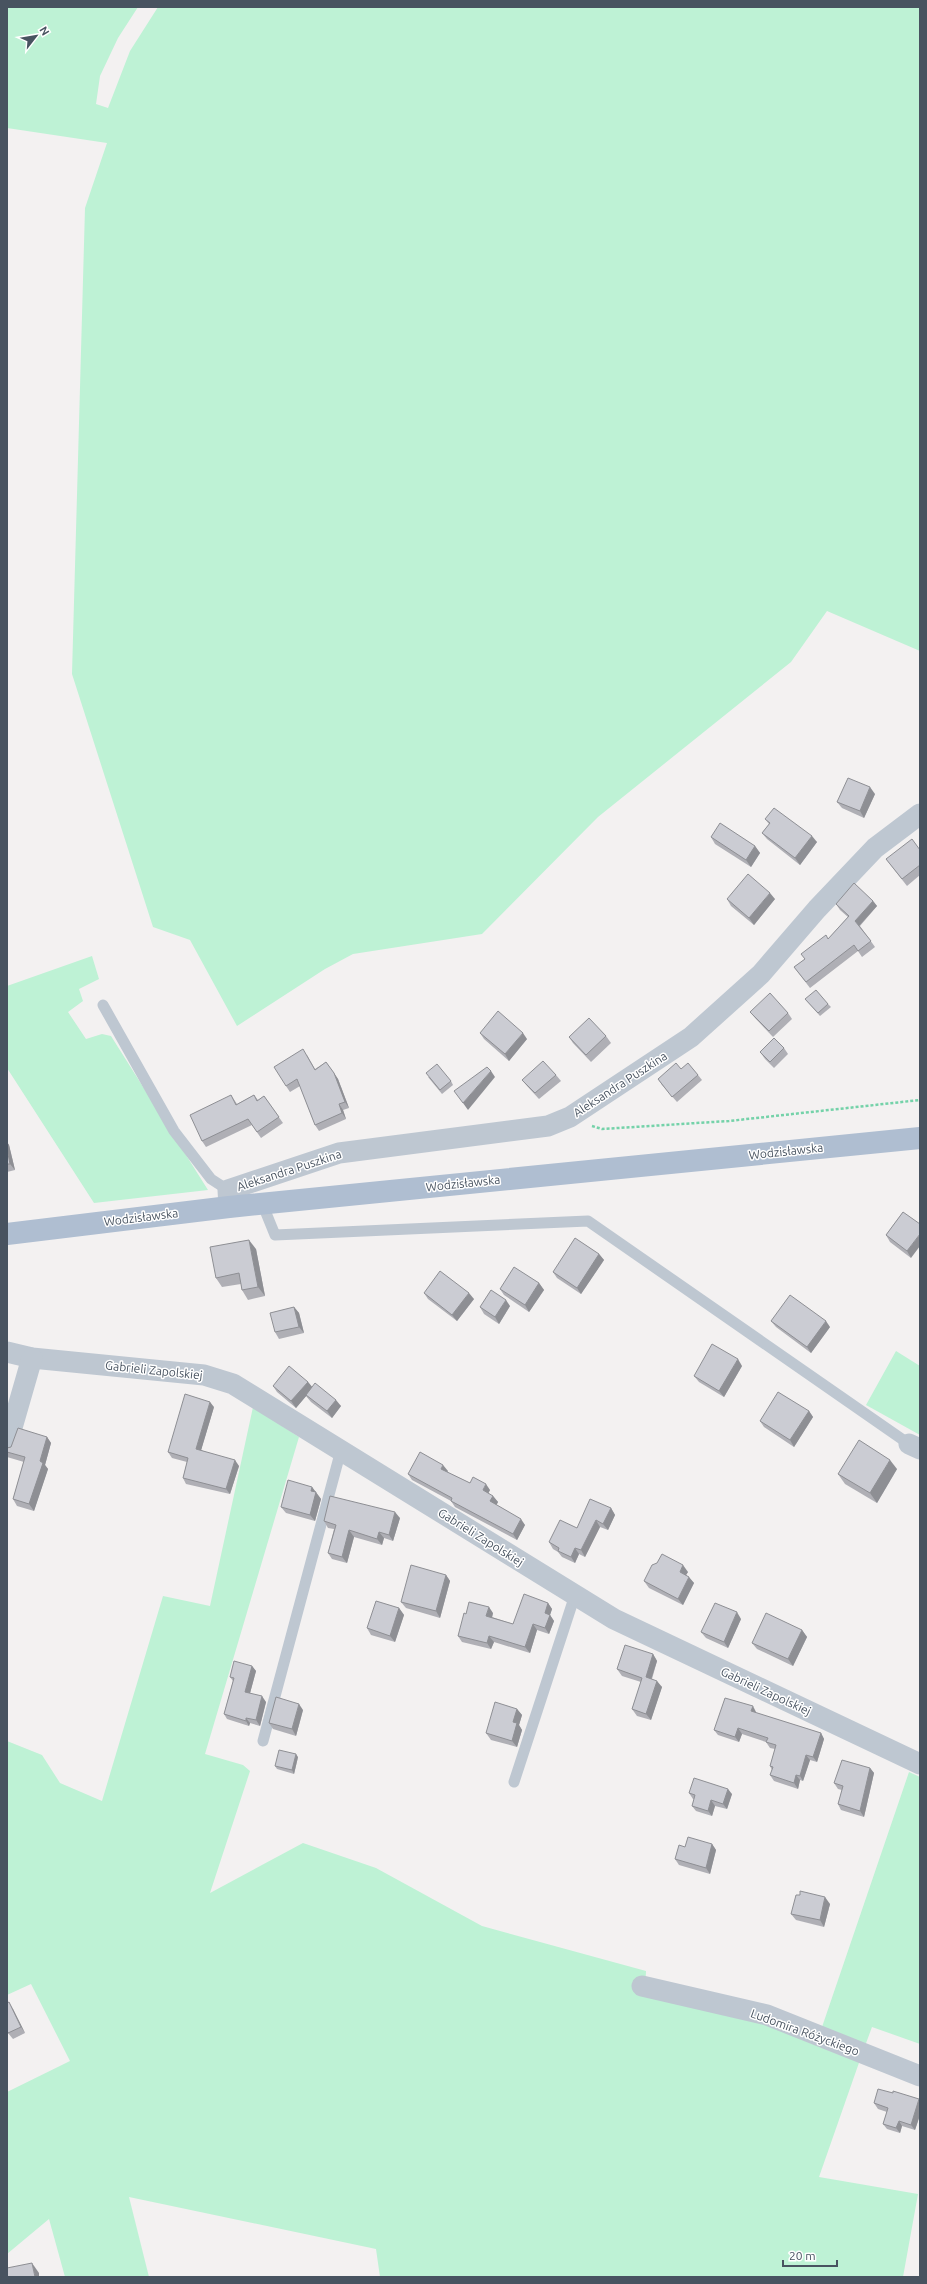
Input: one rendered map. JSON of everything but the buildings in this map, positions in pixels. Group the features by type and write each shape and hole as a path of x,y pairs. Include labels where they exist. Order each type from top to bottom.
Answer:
{"main road":[{"name":"Wodzisławska","path":"7,1234 228,1198 262,1203 920,1138"}],"street":[{"name":"Aleksandra Puszkina","path":"228,1198 339,1153 548,1126 570,1117 691,1037 761,974 817,909 875,848 920,814"},
{"name":"Gabrieli Zapolskiej","path":"7,1352 32,1358 204,1374 232,1384 249,1393 614,1619 920,1764"},
{"path":"7,1445 32,1358"},
{"name":"Ludomira Różyckiego","path":"642,1986 767,2016 920,2076"}],"lane":[{"path":"103,1005 174,1131 211,1179 228,1198"},
{"path":"262,1203 275,1235 588,1221 915,1446"},
{"path":"263,1741 341,1450"},
{"path":"514,1782 575,1595"}],"path":[{"path":"602,1129 730,1121 920,1100"}],"green space":[{"path":"7,7 138,7 118,38 100,76 96,104 108,108 130,51 158,7 920,7 920,651 827,611 791,662 598,817 482,934 353,954 325,969 237,1026 190,940 153,927 72,674 85,208 107,143 7,128"},
{"path":"92,956 99,979 79,989 83,1001 68,1012 86,1039 102,1034 111,1036 208,1190 94,1203 7,1068 7,986"},
{"path":"896,1351 920,1366 920,1435 866,1405"},
{"path":"253,1407 299,1437 205,1754 243,1765 250,1771 210,1893 303,1843 376,1868 482,1926 646,1971 645,1993 769,2021 861,2057 819,2177 918,2194 903,2277 380,2277 376,2249 129,2197 149,2277 65,2277 49,2219 7,2254 7,2092 70,2061 31,1984 7,1995 7,1741 42,1755 60,1783 102,1801 163,1596 210,1606"},
{"path":"909,1772 920,1777 920,2044 872,2027 865,2046 822,2027"}]}
